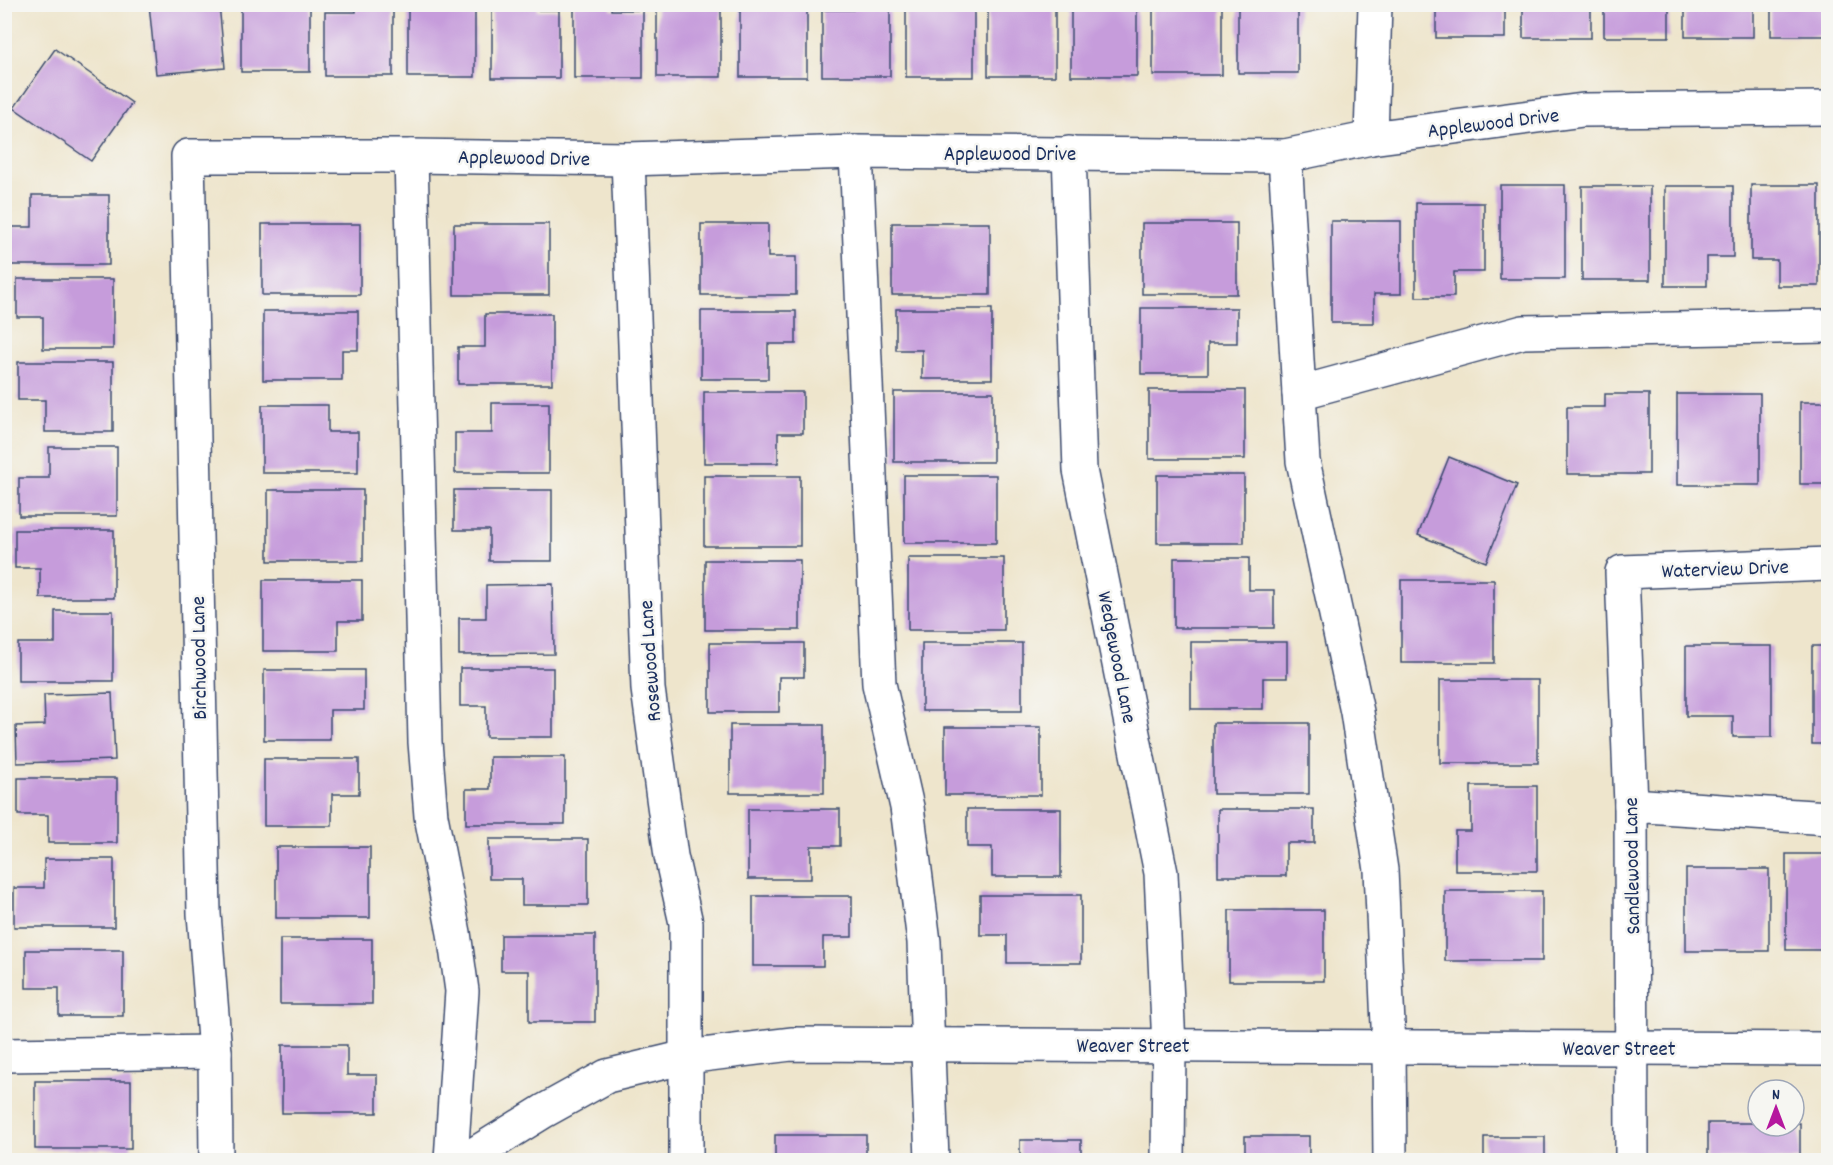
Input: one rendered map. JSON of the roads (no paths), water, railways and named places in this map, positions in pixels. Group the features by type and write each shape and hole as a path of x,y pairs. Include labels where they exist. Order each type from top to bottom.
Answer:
{"street":[{"path":"1371,138 1375,4"},
{"name":"Applewood Drive","path":"188,156 628,159 856,152 1285,156 1371,138 1582,110 1828,108"},
{"path":"856,152 879,684 907,807 924,942 932,1161"},
{"name":"Wedgewood Lane","path":"1069,153 1080,470 1161,873 1169,1046 1168,1161"},
{"name":"Birchwood Lane","path":"188,156 204,914 215,1052 216,1161"},
{"path":"411,156 425,742 431,816 454,933 462,991 451,1161"},
{"path":"1285,156 1303,461 1357,712 1381,870 1389,1047 1390,1161"},
{"name":"Rosewood Lane","path":"628,159 648,689 671,856 686,923 686,1161"},
{"path":"1299,393 1523,332 1828,326"},
{"name":"Waterview Drive","path":"1622,572 1828,564"},
{"name":"Sandlewood Lane","path":"1622,572 1630,805 1632,1161"},
{"path":"1630,805 1828,818"},
{"name":"Weaver Street","path":"465,1161 544,1111 607,1076 686,1057 791,1044 1828,1048"},
{"path":"4,1053 6,1055 215,1052"}]}
